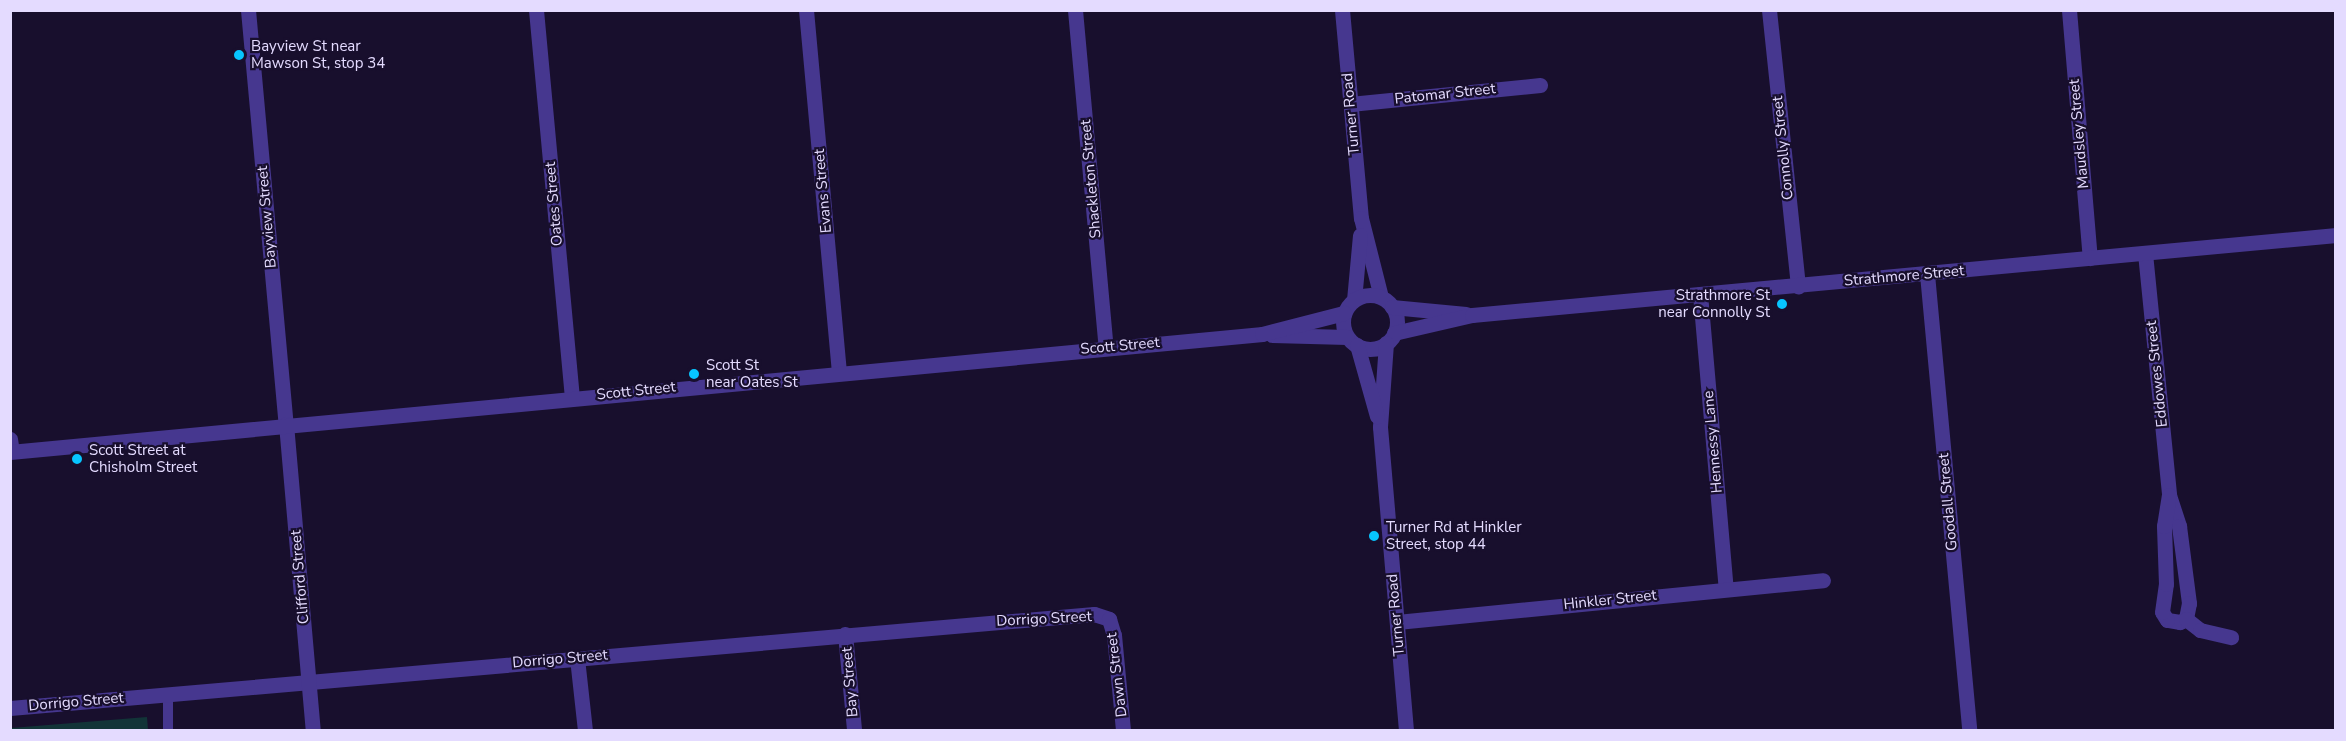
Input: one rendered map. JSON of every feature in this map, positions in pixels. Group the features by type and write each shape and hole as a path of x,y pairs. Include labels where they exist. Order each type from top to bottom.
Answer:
{"street":[{"name":"Bayview Street","path":"248,10 286,424"},
{"name":"Oates Street","path":"536,10 572,398"},
{"name":"Evans Street","path":"806,10 839,371"},
{"name":"Shackleton Street","path":"1075,10 1106,348"},
{"name":"Turner Road","path":"1342,10 1361,218 1354,300"},
{"name":"Connolly Street","path":"1769,10 1798,286"},
{"name":"Maudsley Street","path":"2068,10 2090,258"},
{"name":"Patomar Street","path":"1350,104 1540,85"},
{"name":"Turner Road","path":"1361,218 1396,325 1390,338 1380,427 1406,730"},
{"name":"Strathmore Street","path":"1390,338 1472,315 2336,235"},
{"name":"Eddowes Street","path":"2145,253 2169,495 2182,547 2189,603 2186,619"},
{"name":"Goodall Street","path":"1927,274 1969,730"},
{"name":"Hennessy Lane","path":"1700,294 1726,589"},
{"path":"1344,313 1354,300 1367,295 1387,302"},
{"name":"Strathmore Street","path":"1387,302 1472,315"},
{"name":"Scott Street","path":"11,447 286,424 839,371 1262,334 1344,313"},
{"name":"Turner Road","path":"1344,313 1380,427"},
{"name":"Scott Street","path":"1262,334 1352,341"},
{"path":"1352,341 1372,348 1390,338"},
{"name":"Clifford Street","path":"286,424 313,730"},
{"name":"Eddowes Street","path":"2169,495 2164,526 2166,584 2162,612 2172,622 2186,619"},
{"name":"Hinkler Street","path":"1397,622 1823,580"},
{"name":"Dorrigo Street","path":"10,708 1094,614 1109,620"},
{"name":"Eddowes Street","path":"2186,619 2200,630 2231,637"},
{"name":"Dawn Street","path":"1109,620 1123,730"},
{"name":"Bay Street","path":"845,634 854,730"},
{"path":"577,658 585,730"}],"lane":[{"path":"168,694 168,730"}],"green space":[{"path":"147,717 148,730 11,730 11,728"}],"place":[{"name":"Bayview St near Mawson St, stop 34","path":"239,55"},
{"name":"Strathmore St near Connolly St","path":"1782,304"},
{"name":"Scott St near Oates St","path":"694,374"},
{"name":"Scott Street at Chisholm Street","path":"77,459"},
{"name":"Turner Rd at Hinkler Street, stop 44","path":"1374,536"}]}
